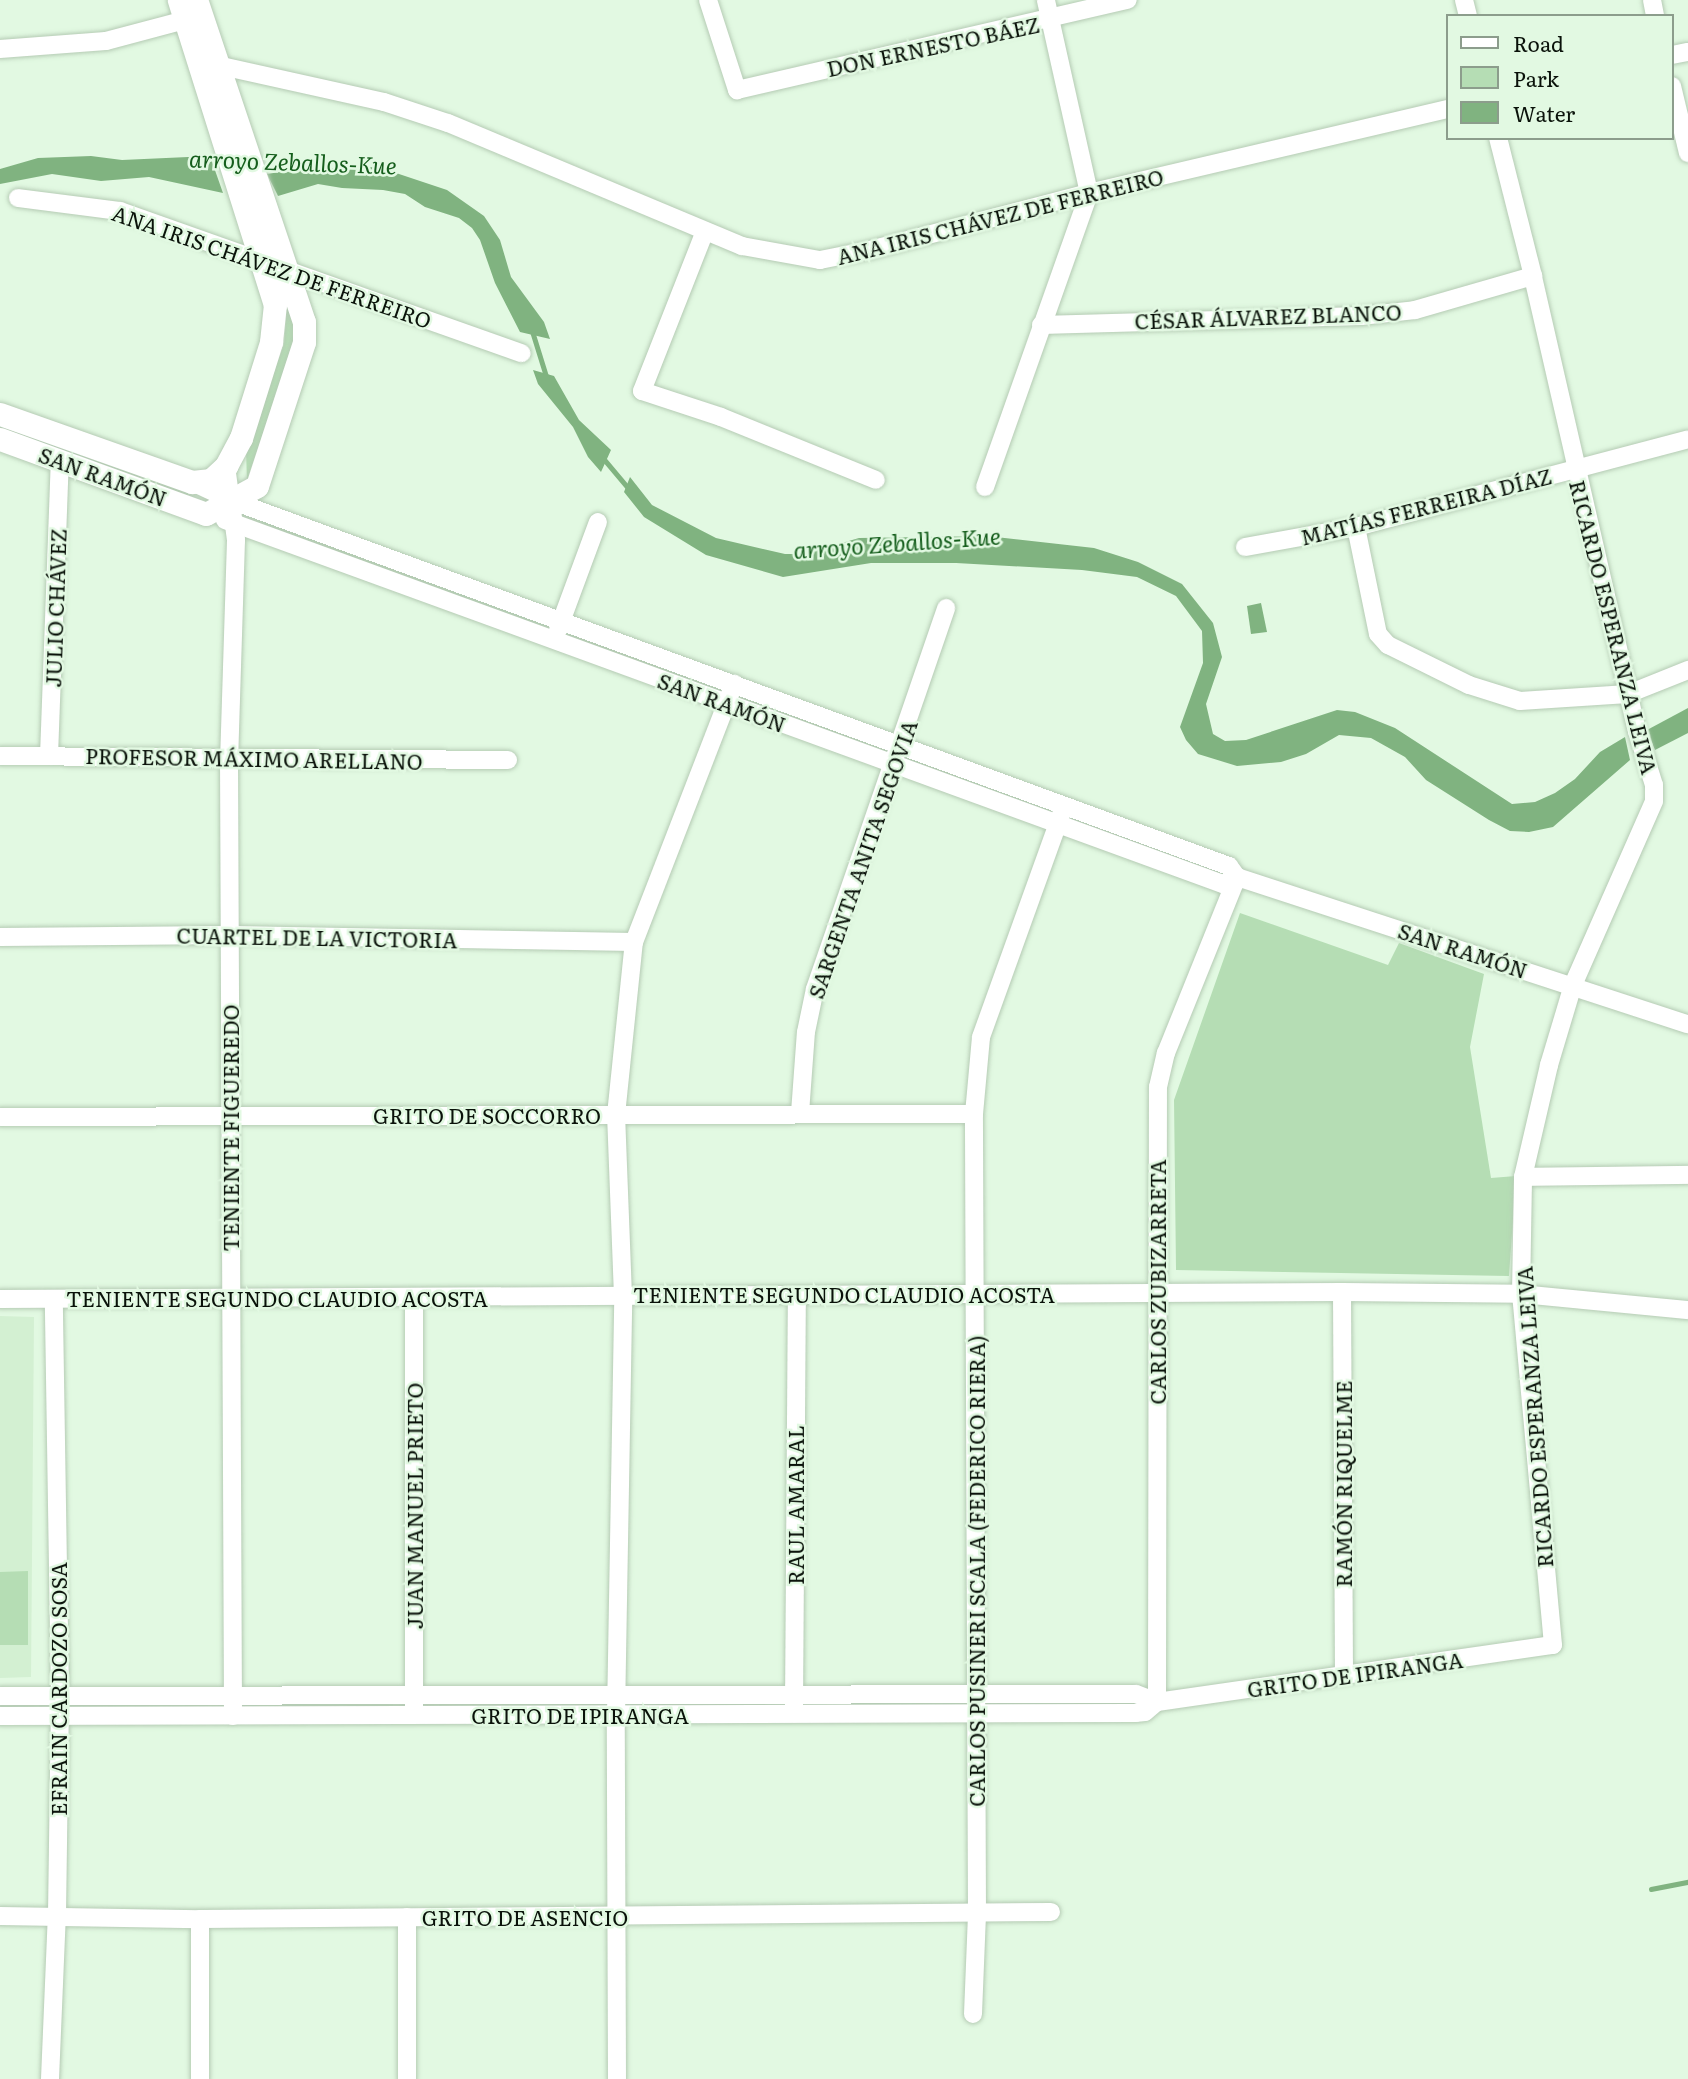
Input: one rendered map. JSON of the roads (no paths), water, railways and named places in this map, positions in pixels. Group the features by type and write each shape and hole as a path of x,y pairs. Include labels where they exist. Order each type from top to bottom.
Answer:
{"street":[{"name":"DON ERNESTO BÁEZ","path":"708,0 737,90 1051,20 1128,0"},
{"path":"985,487 1089,193 1046,0"},
{"path":"0,49 106,41 190,9 258,215 287,268 303,322 304,342 242,514"},
{"name":"ANA IRIS CHÁVEZ DE FERREIRO","path":"209,67 384,102 448,123 743,246 820,260 870,250 1089,193 1446,109"},
{"path":"1674,94 1688,153"},
{"name":"RICARDO ESPERANZA LEIVA","path":"1499,140 1533,276 1628,694 1646,765 1654,785 1654,801 1573,985 1549,1065 1523,1177 1521,1294 1553,1645"},
{"name":"ANA IRIS CHÁVEZ DE FERREIRO","path":"18,198 120,211 522,353"},
{"path":"226,466 241,438 271,342 275,305 263,261 258,215"},
{"path":"705,231 642,391 721,417 876,480"},
{"name":"CÉSAR ÁLVAREZ BLANCO","path":"1041,325 1361,316 1415,310 1533,276"},
{"name":"SAN RAMÓN","path":"0,414 192,482 242,514 554,640 1223,884 1237,877"},
{"name":"SAN RAMÓN","path":"0,439 206,514 242,514 561,621 1229,866 1237,877 1688,1024"},
{"name":"MATÍAS FERREIRA DÍAZ","path":"1245,547 1356,527 1688,439"},
{"name":"JULIO CHÁVEZ","path":"49,756 60,459"},
{"name":"SAN RAMÓN","path":"192,482 211,480 226,466"},
{"name":"TENIENTE FIGUEREDO","path":"226,466 242,514 229,757 233,1716"},
{"path":"554,640 598,522"},
{"path":"1356,527 1378,634 1388,645 1469,685 1520,701 1628,694 1688,670"},
{"name":"SARGENTA ANITA SEGOVIA","path":"800,1114 806,1032 815,989 901,746 946,608"},
{"path":"617,2079 616,1715 623,1296 616,1115 634,942 734,684"},
{"name":"PROFESOR MÁXIMO ARELLANO","path":"0,756 508,761"},
{"name":"CARLOS PUSINERI SCALA (FEDERICO RIERA)","path":"973,2014 977,1913 974,1114 981,1037 1064,806"},
{"name":"CARLOS ZUBIZARRETA","path":"1157,1702 1158,1087 1166,1053 1237,877"},
{"name":"CUARTEL DE LA VICTORIA","path":"0,937 229,935 634,942"},
{"name":"GRITO DE SOCCORRO","path":"0,1117 974,1114"},
{"path":"1523,1177 1688,1175"},
{"name":"TENIENTE SEGUNDO CLAUDIO ACOSTA","path":"0,1299 1342,1292 1521,1294 1688,1310"},
{"name":"RAMÓN RIQUELME","path":"1342,1292 1344,1675"},
{"name":"RAUL AMARAL","path":"794,1714 797,1296"},
{"name":"JUAN MANUEL PRIETO","path":"414,1297 414,1715"},
{"name":"EFRAIN CARDOZO SOSA","path":"50,2079 57,1915 60,1716 54,1299"},
{"name":"GRITO DE IPIRANGA","path":"0,1696 1136,1694 1157,1702 1553,1645"},
{"name":"GRITO DE IPIRANGA","path":"0,1716 1135,1713 1145,1712 1157,1702"},
{"name":"GRITO DE ASENCIO","path":"0,1916 200,1919 1051,1912"},
{"path":"407,1917 407,2079"},
{"path":"200,1919 200,2079"}],"water":[{"path":"91,156 122,160 210,156 223,193 149,177 101,181 52,174 0,184 0,169 38,158"},
{"path":"378,167 447,190 484,216 500,240 511,277 544,322 550,339 520,332 495,283 480,240 472,228 459,218 425,207 405,194 383,190 318,184 278,196 267,174 299,169"},
{"path":"533,370 554,376 579,420 611,450 601,472 588,457 573,427 538,384"},
{"path":"630,477 652,505 716,538 785,554 804,554 859,538 987,536 1094,548 1138,562 1182,584 1213,623 1222,657 1206,704 1213,734 1225,741 1246,740 1337,710 1355,712 1395,728 1512,804 1535,802 1555,793 1575,779 1600,752 1625,737 1630,760 1553,827 1529,832 1510,831 1489,820 1426,780 1405,757 1371,738 1339,735 1306,754 1281,762 1237,766 1198,754 1186,740 1180,727 1203,663 1202,631 1176,596 1137,577 1082,570 956,563 871,563 783,577 706,555 644,517 624,492"},
{"path":"1261,603 1267,632 1251,634 1247,606"},
{"path":"1688,708 1688,733 1655,750 1647,730"}],"waterway":[{"name":"arroyo Zeballos-Kue","path":"533,333 547,378"},
{"name":"arroyo Zeballos-Kue","path":"604,459 630,490"},
{"path":"1651,1889 1688,1882"}]}
